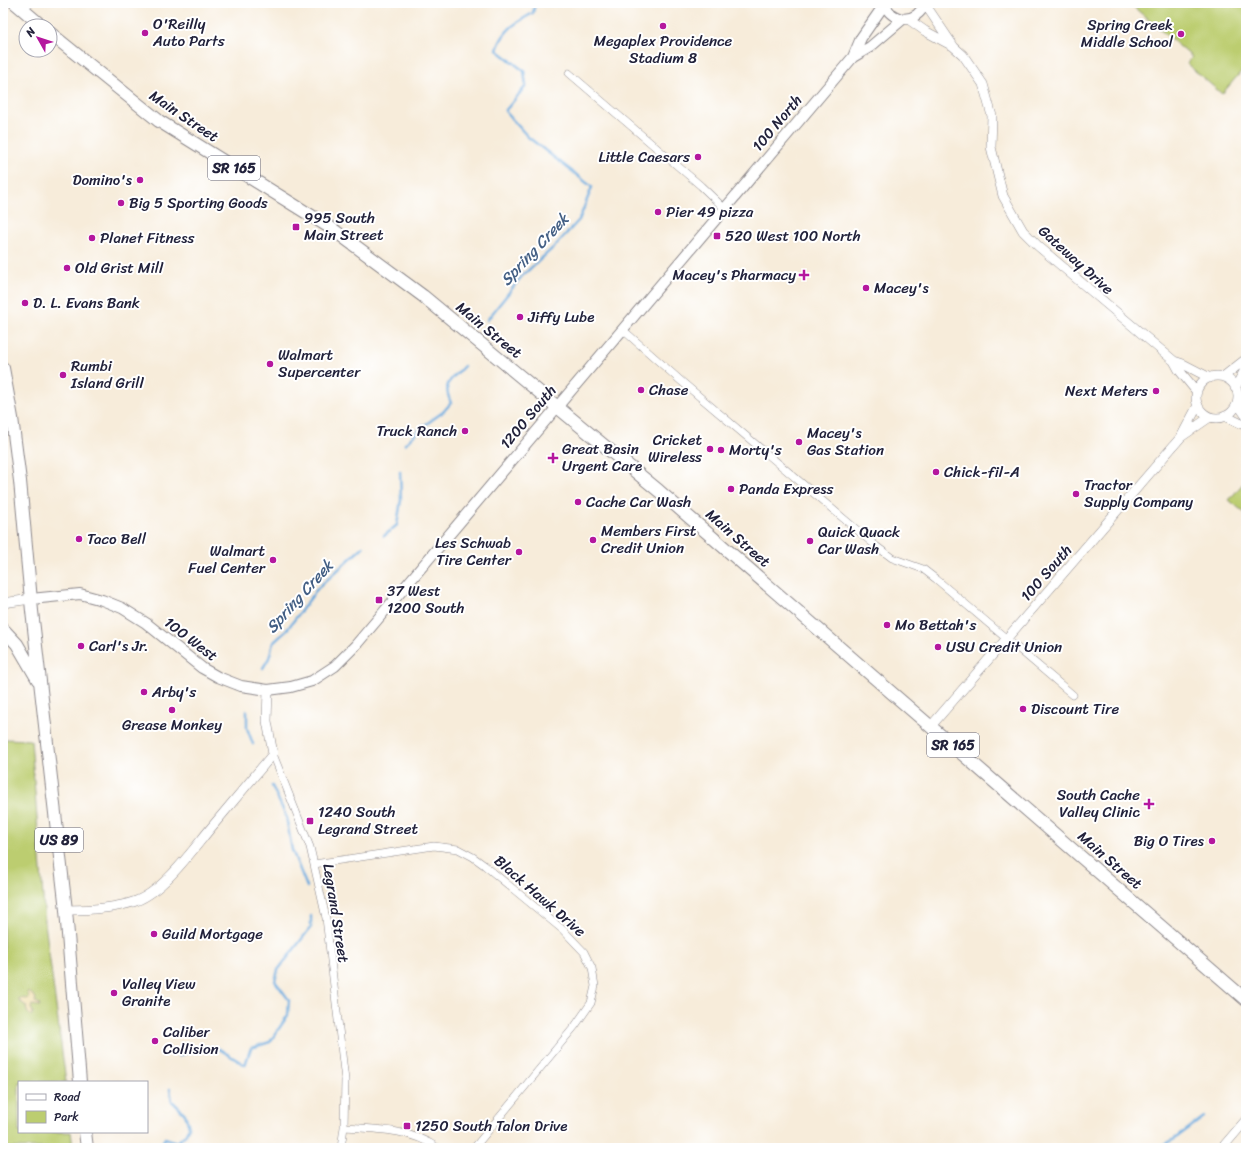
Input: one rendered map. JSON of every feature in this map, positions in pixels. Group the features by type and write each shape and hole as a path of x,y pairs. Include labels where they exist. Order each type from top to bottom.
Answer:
{"main road":[{"name":"100 North","path":"724,208 853,57 861,38 884,4"},
{"path":"884,4 894,16 906,19"},
{"name":"100 North","path":"853,57 870,47 906,19 916,16 925,4"},
{"path":"22,5 34,18"},
{"name":"Main Street","path":"58,39 159,121 337,232 423,296 659,491 1246,1000"},
{"name":"1200 South","path":"355,646 724,208"},
{"name":"US 89","path":"3,368 12,418 20,481 31,599 66,910 80,1081"},
{"name":"100 West","path":"31,599 80,594 102,600 122,608 146,623 202,668 218,678 241,686 268,690 291,687 312,681 335,666 355,646"},
{"path":"3,629 17,644 41,685"},
{"path":"85,1133 87,1148"}],"street":[{"name":"Gateway Drive","path":"925,4 983,84 992,116 991,147 1003,196 1023,231 1038,246 1174,361 1179,370 1197,392"},
{"name":"Gateway Drive","path":"906,19 924,31 954,46"},
{"path":"569,73 701,186 724,208"},
{"path":"622,329 681,381 876,546 892,558 923,569 1073,695"},
{"path":"1223,378 1246,359"},
{"name":"Gateway Drive","path":"1174,361 1210,378"},
{"path":"1235,388 1246,368"},
{"path":"1237,403 1230,413 1225,416 1220,418 1210,417 1205,414 1198,405 1196,399 1197,392 1204,381 1216,376 1223,378 1232,383 1237,393 1237,403 1246,416"},
{"name":"100 South","path":"931,726 1181,437 1198,405"},
{"path":"1225,416 1246,426"},
{"name":"100 South","path":"1181,437 1210,417"},
{"name":"100 West","path":"3,603 31,599"},
{"name":"Legrand Street","path":"268,690 267,721 273,754 310,846 326,918 345,1080 344,1127 341,1148"},
{"path":"66,910 115,907 137,901 158,888 186,858 273,754"},
{"name":"Black Hawk Drive","path":"314,864 434,846 458,849 484,865 563,930 584,952 592,968 595,986 591,1004 575,1026 474,1148"},
{"path":"1222,1148 1246,1120"},
{"path":"344,1127 393,1131 412,1135 438,1148"}],"green space":[{"path":"1129,3 1246,3 1246,66 1222,94 1187,64 1192,57"},
{"path":"1246,480 1246,514 1229,500"},
{"path":"3,739 31,740 45,923 66,1081 18,1081 18,1133 71,1133 73,1148 3,1148"}],"sand":[{"path":"27,992 36,998 35,1002 40,1006 32,1005 31,1008 33,1012 31,1016 27,1012 26,1006 18,1000 20,998 27,999 29,997"}],"waterway":[{"name":"Spring Creek","path":"487,320 522,276 554,247 579,220 592,187 528,137 505,111 526,86 524,71 497,50 506,32 533,13 535,3"},
{"name":"Spring Creek","path":"405,444 422,427 443,412 451,403 448,396 447,386 451,379 464,366"},
{"name":"Spring Creek","path":"384,536 397,525 401,500 400,471"},
{"name":"Spring Creek","path":"263,668 269,658 273,643 286,631 318,588 363,547"},
{"name":"Spring Creek","path":"247,711 247,728 253,744"},
{"name":"Spring Creek","path":"272,786 286,816 292,850 307,887"},
{"name":"Spring Creek","path":"179,1056 198,1048 216,1047 245,1065 251,1048 270,1042 288,1015 289,1000 275,981 278,970 311,927 311,916"},
{"name":"Spring Creek","path":"159,1148 165,1138 177,1142 185,1135 189,1127 185,1114 172,1101 170,1089"},
{"path":"1157,1148 1173,1140 1204,1117"}],"place":[{"name":"Megaplex Providence Stadium 8","path":"663,26"},
{"name":"O'Reilly Auto Parts","path":"145,33"},
{"name":"Spring Creek Middle School","path":"1181,34"},
{"name":"Little Caesars","path":"698,157"},
{"name":"Domino's","path":"140,180"},
{"name":"Big 5 Sporting Goods","path":"121,203"},
{"name":"Pier 49 pizza","path":"658,212"},
{"name":"995 South Main Street","path":"296,227"},
{"name":"520 West 100 North","path":"717,236"},
{"name":"Planet Fitness","path":"92,238"},
{"name":"Old Grist Mill","path":"67,268"},
{"name":"Macey's Pharmacy","path":"804,275"},
{"name":"Macey's","path":"866,288"},
{"name":"D. L. Evans Bank","path":"25,303"},
{"name":"Jiffy Lube","path":"520,317"},
{"name":"Walmart Supercenter","path":"270,364"},
{"name":"Rumbi Island Grill","path":"63,375"},
{"name":"Chase","path":"641,390"},
{"name":"Next Meters","path":"1156,391"},
{"name":"Truck Ranch","path":"465,431"},
{"name":"Macey's Gas Station","path":"799,442"},
{"name":"Cricket Wireless","path":"710,449"},
{"name":"Morty's","path":"721,450"},
{"name":"Great Basin Urgent Care","path":"553,458"},
{"name":"Chick-fil-A","path":"936,472"},
{"name":"Panda Express","path":"731,489"},
{"name":"Tractor Supply Company","path":"1076,494"},
{"name":"Cache Car Wash","path":"578,502"},
{"name":"Taco Bell","path":"79,539"},
{"name":"Members First Credit Union","path":"593,540"},
{"name":"Quick Quack Car Wash","path":"810,541"},
{"name":"Les Schwab Tire Center","path":"519,552"},
{"name":"Walmart Fuel Center","path":"273,560"},
{"name":"37 West 1200 South","path":"379,600"},
{"name":"Mo Bettah's","path":"887,625"},
{"name":"Carl's Jr.","path":"81,646"},
{"name":"USU Credit Union","path":"938,647"},
{"name":"Arby's","path":"144,692"},
{"name":"Discount Tire","path":"1023,709"},
{"name":"Grease Monkey","path":"172,710"},
{"name":"South Cache Valley Clinic","path":"1149,804"},
{"name":"1240 South Legrand Street","path":"310,821"},
{"name":"Big O Tires","path":"1212,841"},
{"name":"Guild Mortgage","path":"154,934"},
{"name":"Valley View Granite","path":"114,993"},
{"name":"Caliber Collision","path":"155,1041"},
{"name":"1250 South Talon Drive","path":"407,1126"}]}
